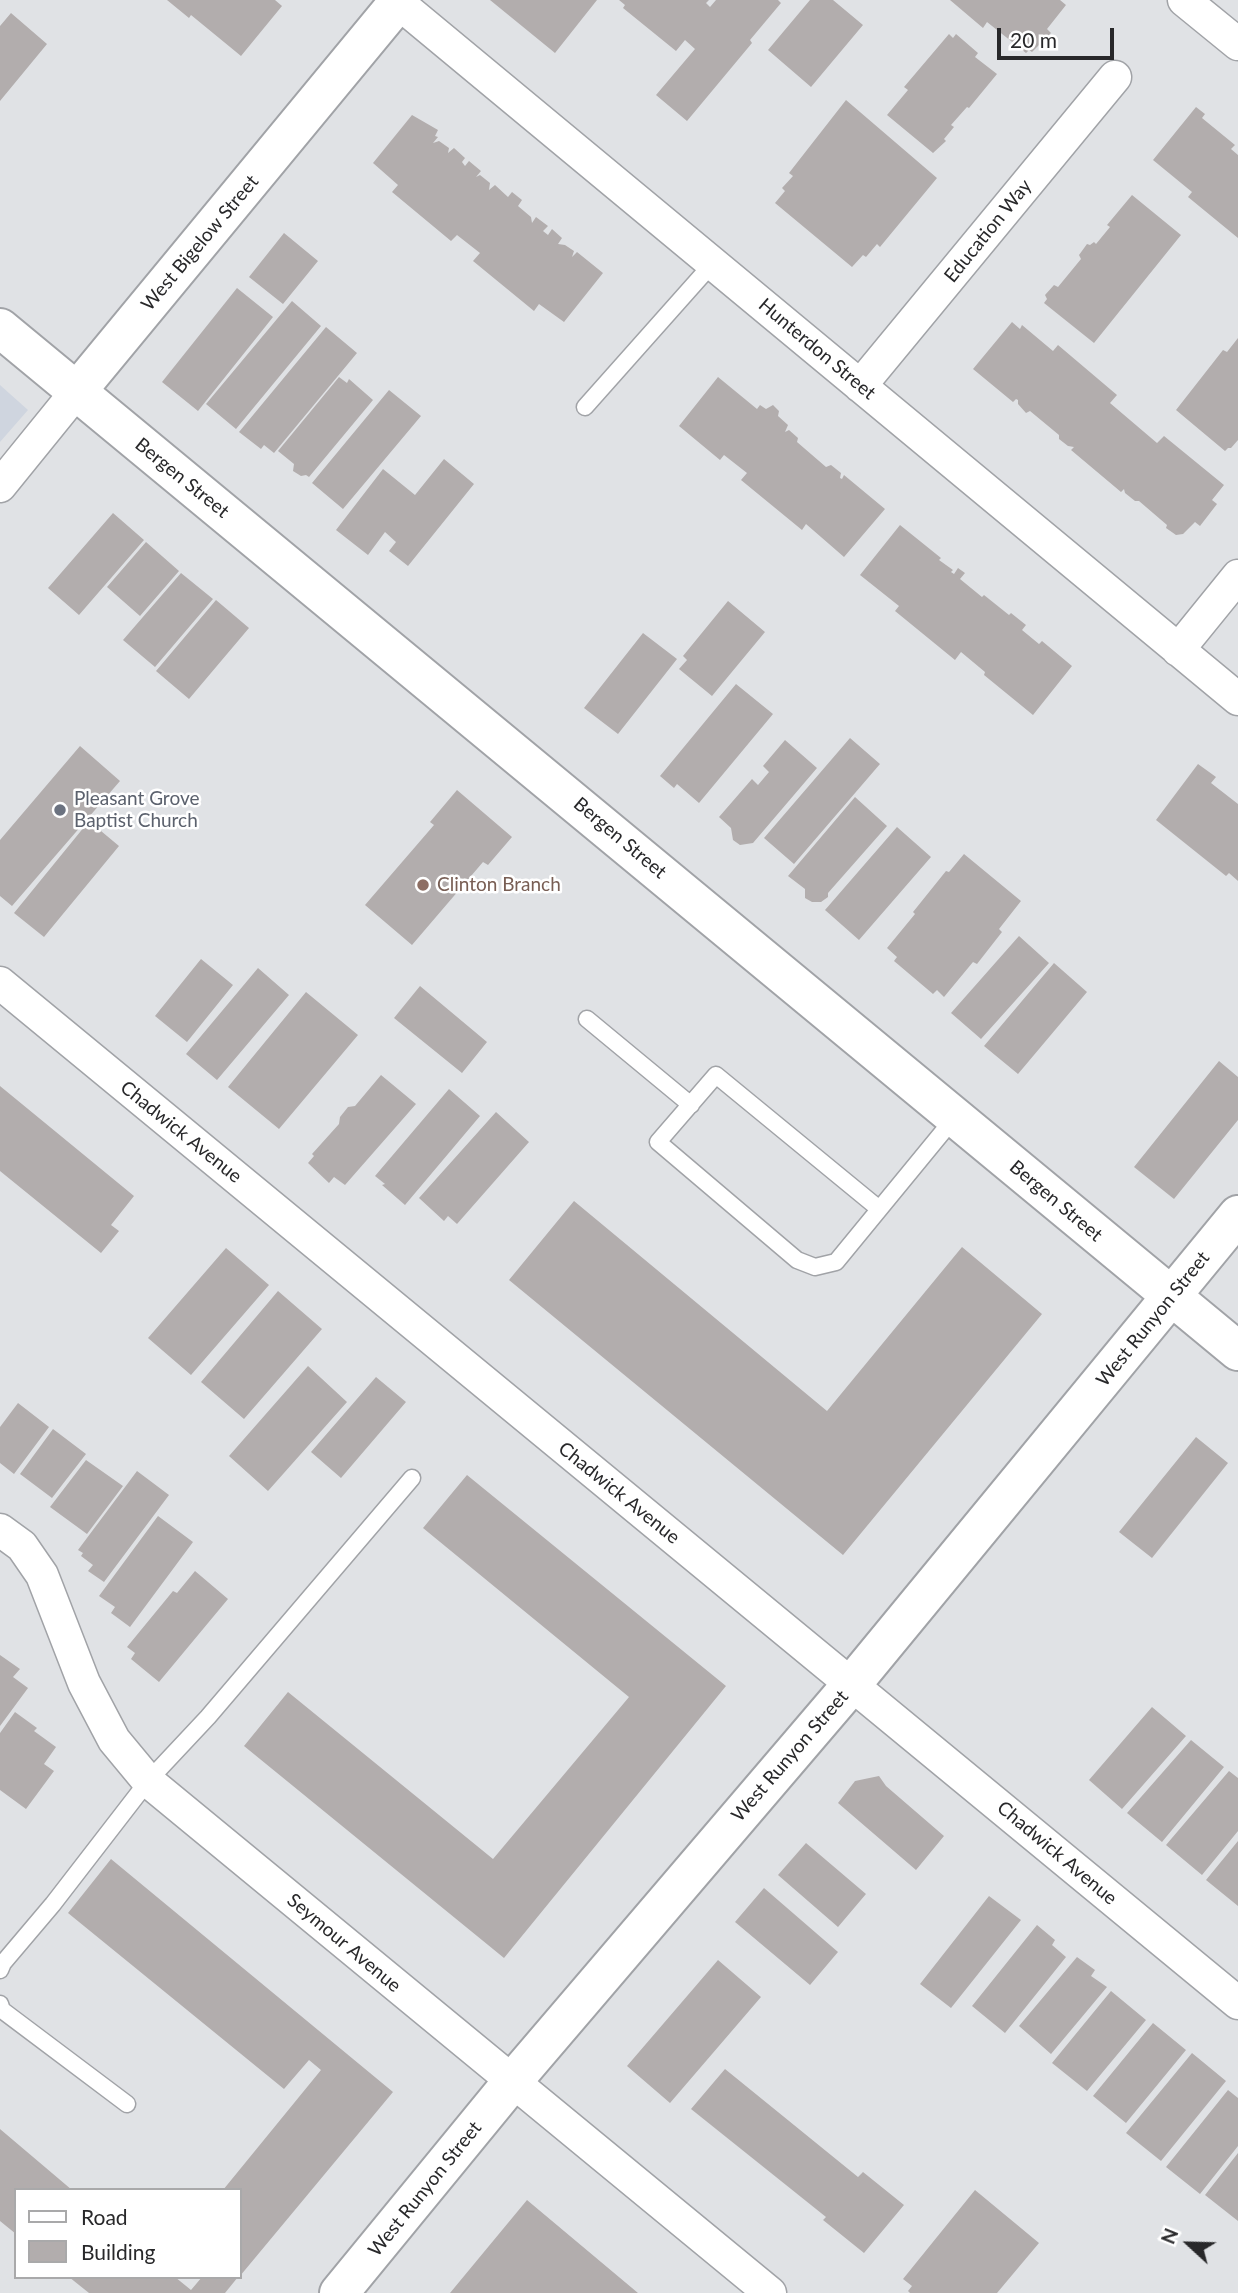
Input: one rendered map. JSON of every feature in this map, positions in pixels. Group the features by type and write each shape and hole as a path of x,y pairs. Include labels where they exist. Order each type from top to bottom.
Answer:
{"street":[{"path":"1184,0 1238,44"},
{"name":"Hunterdon Street","path":"398,1 1238,699"},
{"name":"West Bigelow Street","path":"0,486 398,1"},
{"name":"Education Way","path":"860,386 1115,77"},
{"name":"Bergen Street","path":"0,328 1238,1351"},
{"path":"1178,650 1238,576"},
{"name":"Chadwick Avenue","path":"0,983 1238,2003"},
{"name":"West Runyon Street","path":"339,2293 512,2082 852,1684 1238,1215"},
{"name":"Seymour Avenue","path":"0,1530 22,1546 42,1576 90,1694 114,1740 148,1781 512,2082 756,2289"}],"lane":[{"path":"585,407 713,263"},
{"path":"587,1019 691,1105"},
{"path":"878,1208 716,1075 658,1142 797,1260 814,1267 836,1262 954,1116"},
{"path":"0,1970 148,1781 208,1717 412,1478"},
{"path":"0,2004 2,2010 127,2104"}],"shaded area":[{"path":"0,385 28,410 0,442"}],"building":[{"path":"167,0 275,0 282,6 241,56 191,15 189,18"},
{"path":"490,0 597,0 555,53"},
{"path":"619,0 709,0 706,3 710,7 716,0 778,0 781,3 750,40 752,43 687,121 656,95 695,49 685,40 676,51 623,8 625,5"},
{"path":"810,0 833,0 863,25 811,87 768,50"},
{"path":"950,0 1060,0 1066,5 1047,29 1051,33 1032,52 1029,50 1026,53 987,22 983,28"},
{"path":"11,13 47,44 0,101 0,26"},
{"path":"949,34 953,38 956,34 978,53 975,57 997,74 951,125 954,127 944,139 946,141 933,153 887,115 908,90 904,87"},
{"path":"846,100 937,178 880,247 877,244 866,257 863,255 852,267 775,203 785,191 782,188 793,176 789,173"},
{"path":"1196,107 1205,114 1202,118 1235,145 1231,149 1238,155 1238,238 1188,197 1192,192 1153,160"},
{"path":"412,115 438,130 435,136 438,137 433,143 439,141 449,148 448,153 454,148 465,158 462,162 465,166 469,161 481,171 476,177 480,175 490,183 489,190 495,185 508,197 512,192 522,200 518,206 531,217 532,223 536,217 548,226 543,231 548,235 552,229 562,238 558,244 574,251 572,257 577,252 603,273 564,322 539,304 534,311 473,261 480,253 457,235 451,241 392,192 398,185 373,163"},
{"path":"1132,195 1181,235 1094,343 1044,303 1047,299 1045,295 1054,285 1058,287 1081,259 1079,255 1087,244 1096,244 1110,227 1107,225"},
{"path":"284,233 318,261 283,304 249,277"},
{"path":"237,288 273,317 198,411 162,382"},
{"path":"292,301 321,326 236,429 206,404"},
{"path":"1012,322 1020,329 1022,325 1053,351 1058,345 1117,395 1110,403 1157,443 1164,436 1224,485 1212,500 1217,504 1200,526 1195,522 1183,534 1176,535 1139,501 1125,493 1124,489 1121,492 1071,450 1074,447 1059,439 1059,435 1030,411 1026,413 1018,400 1013,402 973,369"},
{"path":"326,327 357,353 274,453 264,445 261,449 239,432"},
{"path":"1238,338 1238,440 1225,451 1176,410 1223,350 1227,352"},
{"path":"339,377 347,383 349,379 373,400 309,477 301,476 293,471 294,464 278,451"},
{"path":"718,377 757,409 760,405 766,409 773,405 779,411 778,416 788,425 785,432 789,430 798,438 797,442 826,467 831,465 841,473 840,478 844,475 885,509 844,557 806,524 802,530 741,480 747,473 724,455 720,460 679,426"},
{"path":"389,390 421,416 343,509 312,483"},
{"path":"444,459 474,484 408,566 389,551 396,542 385,532 368,555 336,530 383,469 415,495"},
{"path":"113,513 144,540 79,615 48,588"},
{"path":"900,525 941,558 939,560 953,570 951,572 954,574 958,568 965,573 960,579 1009,615 1011,613 1026,625 1022,630 1039,644 1042,641 1072,666 1033,715 984,675 985,672 961,652 955,660 895,611 899,606 860,575"},
{"path":"146,542 179,571 140,616 107,587"},
{"path":"181,573 213,599 155,667 123,640"},
{"path":"216,600 249,628 189,699 156,671"},
{"path":"728,601 765,632 712,696 679,669 687,660 683,656"},
{"path":"643,633 677,659 618,734 584,708"},
{"path":"736,684 773,714 699,803 677,784 674,788 660,776"},
{"path":"850,738 880,764 794,864 764,838"},
{"path":"785,740 817,768 753,843 740,845 733,840 731,828 719,817 752,779 758,785 769,772 763,766"},
{"name":"Pleasant Grove Baptist Church","path":"80,746 120,781 12,906 0,896 0,840"},
{"path":"1198,764 1216,777 1211,783 1238,804 1238,881 1229,873 1226,876 1156,820"},
{"name":"Clinton Branch","path":"457,790 512,837 488,865 483,862 412,945 365,905 434,825 430,822"},
{"path":"855,797 887,826 828,893 828,897 821,902 812,902 805,898 805,889 788,876"},
{"path":"89,821 119,846 44,937 14,913"},
{"path":"897,827 931,857 859,940 825,910"},
{"path":"964,854 1021,901 999,929 1002,932 977,964 973,962 944,997 937,990 933,994 894,961 897,957 887,948 946,871 949,872"},
{"path":"1019,936 1049,963 981,1039 951,1013"},
{"path":"201,959 233,985 187,1042 155,1016"},
{"path":"1054,963 1087,992 1018,1074 984,1046"},
{"path":"258,968 289,995 217,1080 186,1054"},
{"path":"420,986 487,1042 462,1073 394,1018"},
{"path":"306,992 358,1035 279,1129 228,1087"},
{"path":"1219,1061 1238,1077 1238,1120 1174,1199 1134,1167"},
{"path":"381,1075 416,1104 345,1185 334,1177 329,1183 308,1163 314,1156 312,1154 339,1124 340,1117 348,1107 355,1106"},
{"path":"0,1086 134,1196 111,1225 119,1231 101,1253 0,1171"},
{"path":"449,1089 480,1116 405,1205 375,1176"},
{"path":"496,1112 529,1142 457,1224 448,1216 444,1221 419,1198"},
{"path":"574,1201 827,1411 962,1247 1042,1314 843,1555 509,1280"},
{"path":"226,1248 269,1285 191,1375 148,1338"},
{"path":"278,1291 322,1329 244,1419 201,1382"},
{"path":"308,1366 347,1402 268,1491 229,1456"},
{"path":"376,1377 406,1402 341,1478 311,1452"},
{"path":"18,1403 49,1427 14,1474 0,1463 0,1427"},
{"path":"53,1429 86,1454 52,1498 20,1474"},
{"path":"1196,1437 1228,1463 1152,1558 1119,1532"},
{"path":"86,1460 123,1486 87,1534 50,1507"},
{"path":"137,1471 169,1495 104,1582 88,1571 93,1565 81,1556 83,1553 78,1550"},
{"path":"467,1475 726,1686 504,1958 244,1746 288,1692 493,1859 629,1697 423,1528"},
{"path":"158,1516 193,1542 130,1627 111,1613 115,1607 99,1596"},
{"path":"195,1571 228,1599 159,1682 131,1659 135,1653 127,1647 173,1591 177,1593"},
{"path":"0,1655 20,1669 13,1677 28,1688 0,1726"},
{"path":"1152,1707 1186,1736 1122,1809 1089,1780"},
{"path":"15,1712 37,1728 34,1731 56,1747 44,1764 54,1771 26,1809 0,1790 0,1733"},
{"path":"1191,1740 1224,1767 1162,1842 1127,1813"},
{"path":"1229,1771 1238,1778 1238,1831 1202,1875 1166,1845"},
{"path":"879,1776 886,1786 944,1836 916,1870 838,1803 855,1781"},
{"path":"1238,1841 1238,1906 1206,1880"},
{"path":"806,1843 866,1894 838,1927 778,1875"},
{"path":"111,1859 393,2092 242,2274 242,2188 225,2188 321,2070 309,2060 284,2089 68,1913"},
{"path":"764,1888 838,1952 810,1985 735,1922"},
{"path":"989,1896 1021,1920 951,2008 920,1984"},
{"path":"1037,1925 1055,1940 1052,1945 1066,1957 1005,2033 972,2006"},
{"path":"1077,1957 1095,1970 1091,1976 1107,1987 1051,2054 1019,2026"},
{"path":"718,1960 761,1997 670,2103 627,2066"},
{"path":"1111,1991 1146,2020 1087,2091 1052,2063"},
{"path":"1153,2023 1186,2050 1126,2123 1093,2096"},
{"path":"1192,2053 1226,2081 1161,2161 1126,2133"},
{"path":"725,2069 858,2177 863,2172 904,2205 864,2253 823,2220 826,2217 691,2109"},
{"path":"1228,2090 1238,2098 1238,2146 1200,2194 1166,2167"},
{"path":"0,2129 70,2188 14,2188 14,2232 0,2221"},
{"path":"1238,2153 1238,2221 1205,2195"},
{"path":"975,2190 1039,2243 997,2293 910,2293 908,2291 912,2286 903,2279"},
{"path":"527,2200 638,2293 450,2293"},
{"path":"72,2279 177,2279 191,2290 200,2279 236,2279 225,2293 89,2293"}],"place":[{"name":"Pleasant Grove Baptist Church","path":"60,810"},
{"name":"Clinton Branch","path":"423,885"}]}
